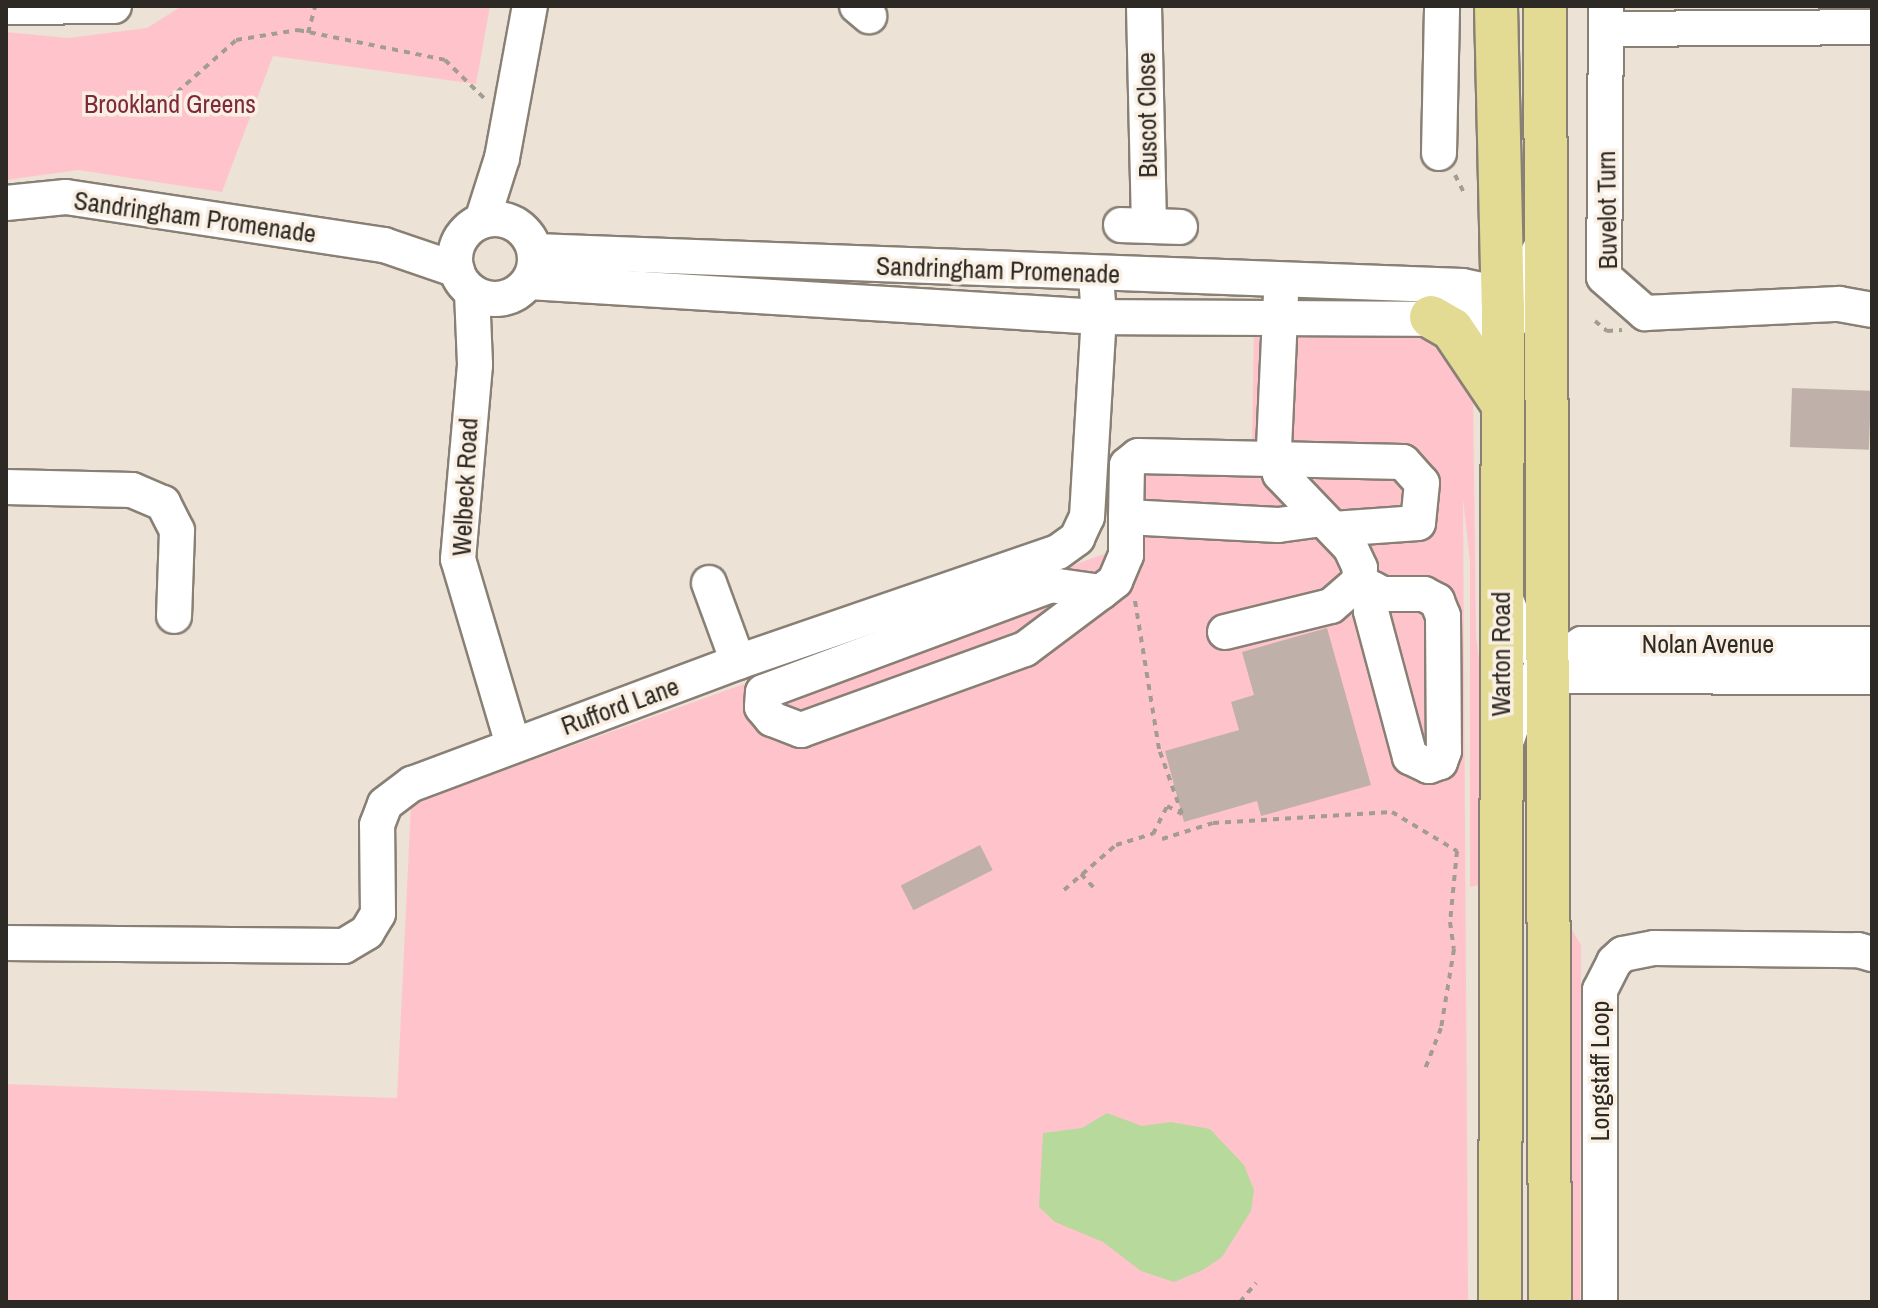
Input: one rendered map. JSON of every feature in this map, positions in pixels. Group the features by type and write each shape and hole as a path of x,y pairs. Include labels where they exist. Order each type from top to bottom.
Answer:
{"main road":[{"name":"Warton Road","path":"1496,6 1503,304 1500,1302"},
{"name":"Warton Road","path":"1545,6 1550,663 1550,1302"},
{"path":"1431,317 1452,329 1501,402"}],"street":[{"path":"6,7 114,6"},
{"name":"Welbeck Road","path":"513,745 458,559 481,258 530,6"},
{"name":"Buscot Close","path":"1144,6 1150,225"},
{"path":"1439,153 1442,6"},
{"path":"1606,18 1872,27"},
{"name":"Buvelot Turn","path":"1606,18 1604,277 1645,313 1839,304 1872,310"},
{"name":"Sandringham Promenade","path":"6,203 66,197 481,258"},
{"path":"1547,235 1520,286 1503,304 1528,323 1548,357"},
{"path":"481,258 532,266"},
{"path":"481,258 532,266"},
{"name":"Sandringham Promenade","path":"532,266 1096,275 1462,286 1481,290 1503,304 1488,319 1099,317 532,266"},
{"name":"Rufford Lane","path":"6,943 344,946 367,932 378,914 377,825 385,804 412,784 738,662 1058,552 1077,538 1087,517 1099,317 1096,275"},
{"path":"1225,632 1331,606 1366,585 1424,594 1437,601 1443,616 1444,751 1440,762 1429,766 1410,757 1366,585 1360,568 1327,524 1297,498 1277,462 1281,280"},
{"path":"1109,582 1051,585 763,692 762,707 772,719 795,730 812,727 1025,649 1109,582 1126,555 1126,517 1131,458 1403,462 1422,483 1418,523 1278,525 1126,517"},
{"path":"6,487 132,490 163,503 177,531 174,616"},
{"path":"709,583 738,662"},
{"name":"Nolan Avenue","path":"1501,586 1518,630 1550,663 1569,676 1872,677"},
{"name":"Nolan Avenue","path":"1501,765 1524,690 1550,663 1582,644 1872,644"},
{"name":"Longstaff Loop","path":"1600,1302 1600,990 1614,962 1623,954 1654,948 1872,954"}],"path":[{"path":"308,33 315,6"},
{"path":"139,112 159,108 236,40 308,33 445,60 491,108"},
{"path":"1064,890 1116,845 1153,834 1167,806 1182,814 1159,749 1132,584 1109,582"},
{"path":"1162,839 1213,823 1392,812 1457,851 1450,922 1454,949 1441,1028 1425,1069"},
{"path":"1081,874 1093,887"},
{"path":"1240,1302 1256,1283"}],"green space":[{"name":"Brookland Greens","path":"182,6 490,6 476,84 273,56 222,192 78,170 6,180 6,32 68,38 147,28"},
{"path":"1254,325 1432,332 1473,392 1476,637 1485,702 1484,884 1470,887 1470,562 1463,499 1468,1302 6,1302 6,1084 397,1098 411,804 1140,541 1132,452 1252,449"},
{"path":"1567,922 1581,945 1580,1302 1561,1302"}],"shaded area":[{"path":"1107,1113 1142,1126 1171,1122 1210,1129 1244,1165 1254,1190 1251,1211 1222,1257 1203,1270 1174,1282 1141,1271 1103,1242 1055,1222 1039,1207 1043,1133 1082,1128"}],"building":[{"path":"1792,388 1871,391 1869,450 1790,447"},
{"path":"1327,628 1371,785 1261,816 1257,801 1184,822 1165,751 1239,730 1231,702 1254,695 1242,652"},
{"path":"980,845 993,870 913,910 901,885"}]}
